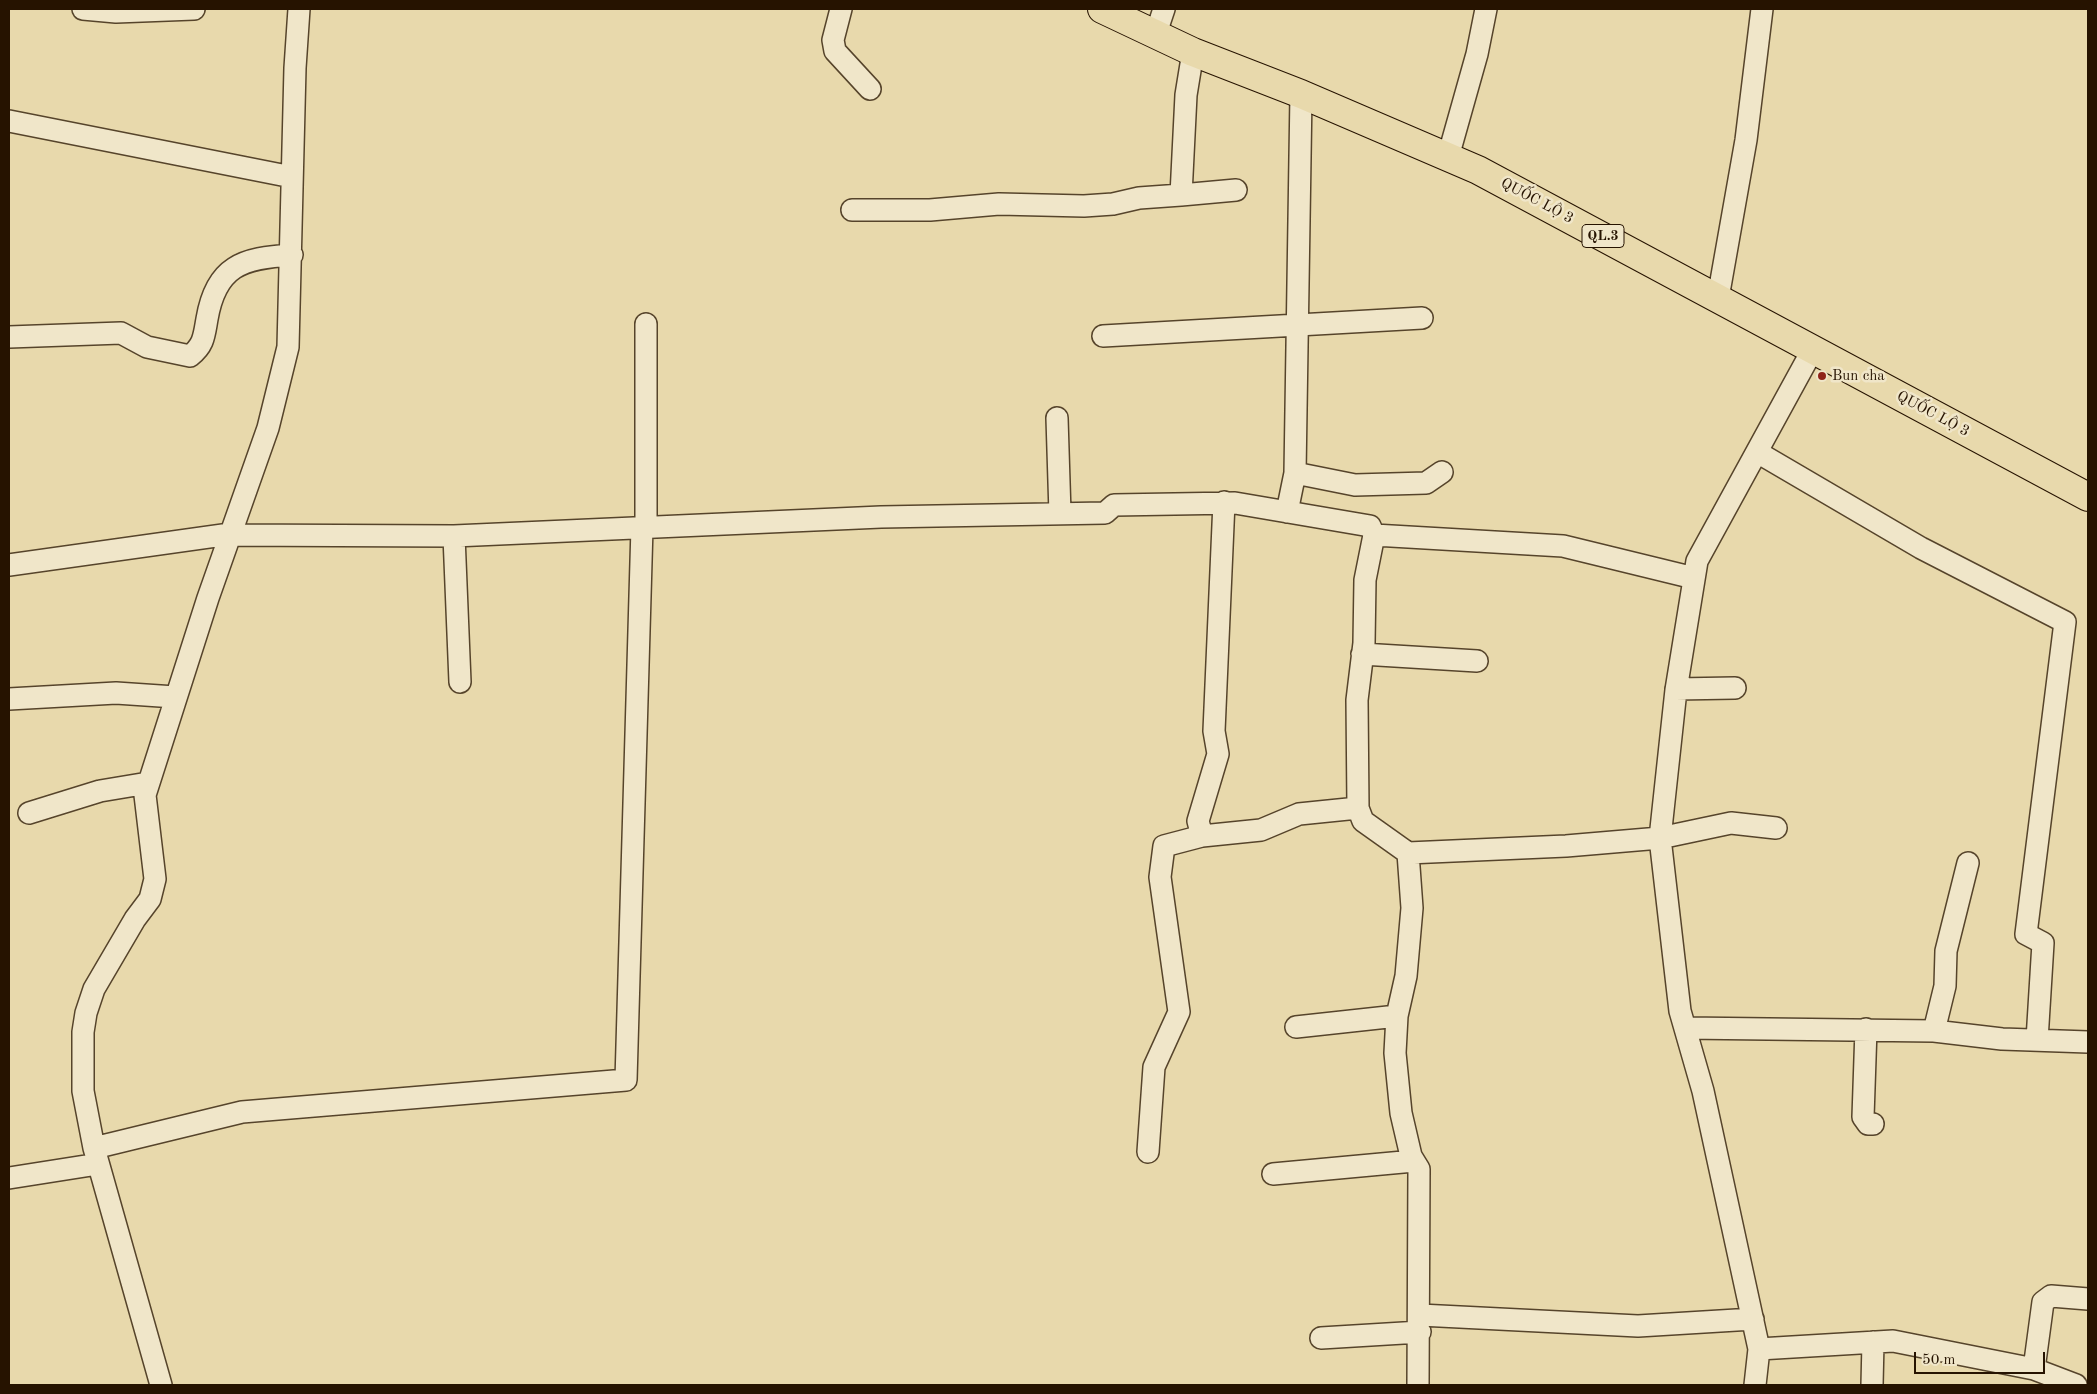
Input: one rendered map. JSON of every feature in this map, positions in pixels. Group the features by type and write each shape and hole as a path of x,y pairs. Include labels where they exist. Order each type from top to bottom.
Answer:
{"highway":[{"name":"QUỐC LỘ 3","path":"1102,9 1160,21 1193,52 1301,94 1478,170 2088,497"}],"street":[{"path":"83,9 116,12 194,9"},
{"path":"160,1385 96,1156 83,1091 84,1023 94,988 135,919 150,899 155,879 145,794 175,697 268,428 288,347 292,255 292,177 299,9"},
{"path":"840,9 834,40 835,51 870,89"},
{"path":"1448,157 1476,54 1486,9"},
{"path":"1718,298 1746,140 1762,9"},
{"path":"1181,195 1186,95 1193,52"},
{"path":"1286,512 1295,473 1301,94"},
{"path":"9,121 292,177"},
{"path":"852,210 930,210 999,204 1084,206 1113,204 1139,198 1236,190"},
{"path":"9,337 121,332 147,348 190,356 204,340 210,300 221,280 239,264 261,256 292,255"},
{"path":"1103,336 1422,318"},
{"path":"9,1178 96,1156 242,1112 626,1080 644,527 646,324"},
{"path":"1755,1385 1759,1349 1703,1091 1680,1011 1660,838 1676,689 1697,561 1813,349"},
{"path":"1057,418 1060,514"},
{"path":"1756,452 1921,548 2065,622 2026,934 2043,943 2037,1040"},
{"path":"1295,473 1355,485 1426,483 1442,472"},
{"path":"9,565 232,534 454,536 881,517 1105,513 1114,505 1224,502 1370,526 1374,534 1365,580 1362,654 1357,700 1358,808 1363,821 1408,853 1566,846 1660,838 1731,823 1776,828"},
{"path":"1202,836 1198,821 1218,754 1214,731 1224,502"},
{"path":"1374,534 1563,546 1694,578"},
{"path":"454,536 460,682"},
{"path":"1362,654 1477,661"},
{"path":"1676,689 1735,688"},
{"path":"9,699 116,693 175,697"},
{"path":"30,813 100,791 148,783"},
{"path":"1148,1152 1154,1067 1179,1012 1160,877 1164,846 1202,836 1261,830 1299,814 1358,808"},
{"path":"1408,853 1412,908 1406,976 1398,1016 1395,1053 1401,1112 1414,1161 1419,1169 1420,1324 1418,1385"},
{"path":"1934,1031 1945,986 1946,951 1968,863"},
{"path":"1296,1027 1398,1016"},
{"path":"1685,1028 1934,1031 2002,1039 2088,1042"},
{"path":"1866,1029 1863,1117 1868,1124 1873,1124"},
{"path":"1273,1174 1414,1161"},
{"path":"2034,1369 2043,1302 2051,1296 2088,1299"},
{"path":"1321,1338 1420,1324 1638,1326 1753,1319"},
{"path":"1759,1349 1893,1341 2034,1369 2076,1385"},
{"path":"1872,1385 1873,1342"}],"place":[{"name":"Bun cha","path":"1822,376"}]}
